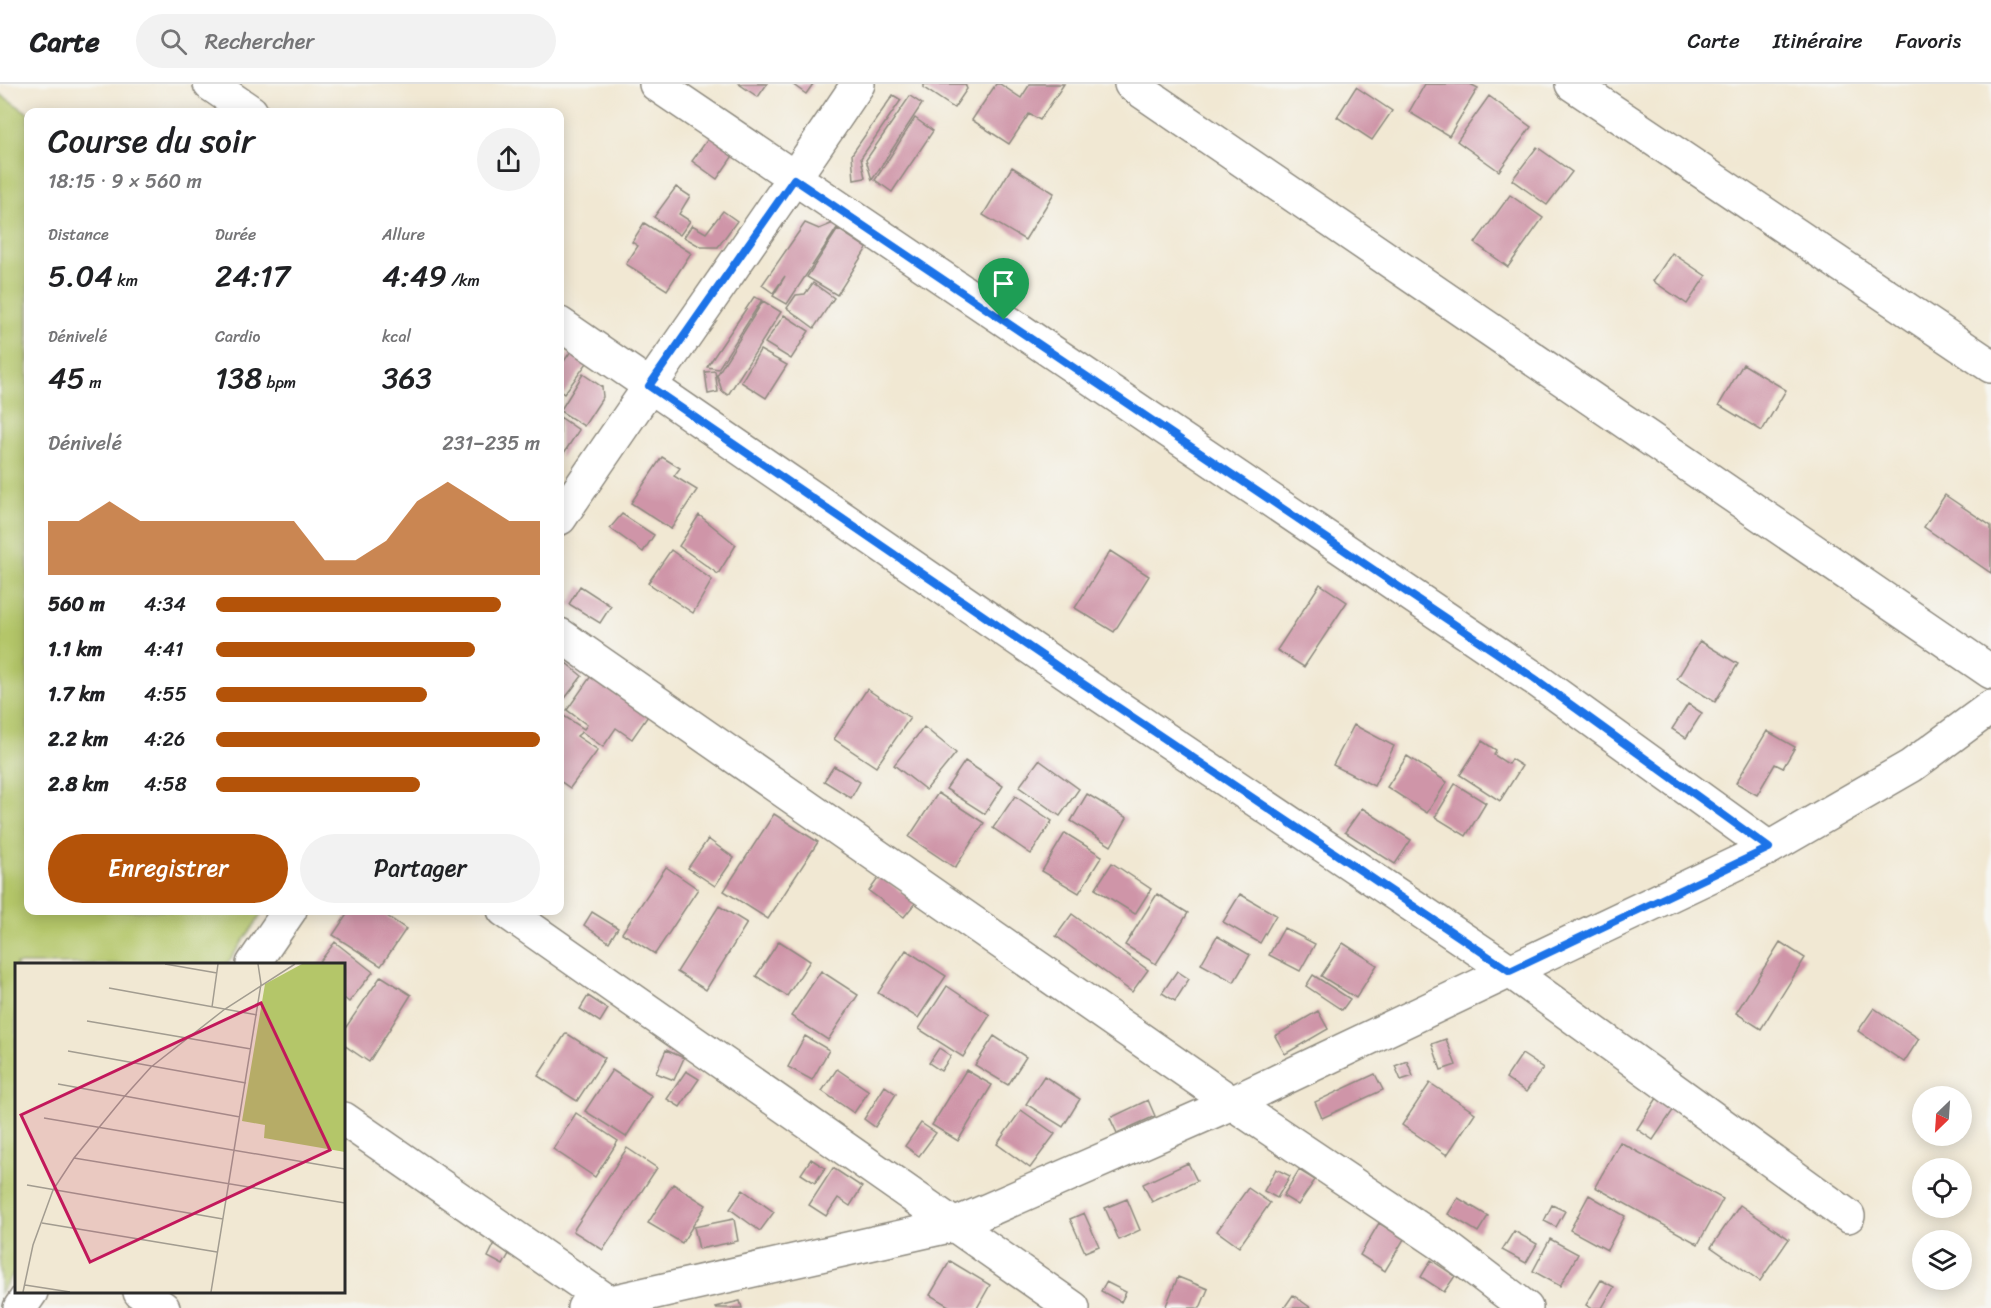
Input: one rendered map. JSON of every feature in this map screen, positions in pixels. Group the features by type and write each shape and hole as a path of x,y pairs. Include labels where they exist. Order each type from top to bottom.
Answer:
{"street":[{"path":"210,84 245,108"},
{"path":"656,84 1534,678 1769,848"},
{"path":"564,512 858,84"},
{"path":"1131,84 1991,672"},
{"path":"1572,84 1991,366"},
{"path":"564,327 1076,679 1510,971 1848,1216"},
{"path":"564,638 1232,1103 1445,1246 1526,1308"},
{"path":"345,1120 603,1306 954,1225 1232,1103 1769,848 1911,766 1991,707"},
{"path":"254,963 287,915"},
{"path":"511,915 1073,1308"},
{"path":"20,1308 30,1293"},
{"path":"141,1293 163,1308"}],"green space":[{"path":"0,94 24,110 24,915 261,915 228,963 15,963 15,1271 0,1293"}],"building":[{"path":"739,84 767,84 758,97"},
{"path":"792,84 813,84 806,94"},
{"path":"924,84 965,84 967,89 954,108 924,88"},
{"path":"996,84 1000,84 1021,98 1030,84 1064,84 1040,120 1029,114 1009,144 972,120"},
{"path":"1425,84 1470,84 1478,88 1449,136 1409,112"},
{"path":"1356,87 1392,111 1372,140 1337,117"},
{"path":"893,95 901,100 861,158 865,178 854,180 852,154"},
{"path":"910,96 922,104 872,180 866,160"},
{"path":"1489,96 1531,127 1499,171 1457,141"},
{"path":"915,118 933,131 892,192 875,180"},
{"path":"713,132 737,150 717,179 692,161"},
{"path":"1537,147 1572,172 1547,205 1512,180"},
{"path":"1012,167 1054,193 1025,240 983,215"},
{"path":"676,187 690,196 679,214 690,221 680,235 654,217"},
{"path":"1510,195 1543,218 1508,267 1475,243"},
{"path":"723,211 737,221 718,247 701,247 684,237 692,225 706,233"},
{"path":"836,222 839,225 787,304 773,296 785,276 773,293 762,285 805,223 819,229"},
{"path":"644,223 691,253 667,290 626,264 638,246 632,242"},
{"path":"838,229 867,248 837,295 807,277"},
{"path":"1672,253 1706,276 1687,304 1653,281"},
{"path":"813,283 834,298 814,328 787,308 796,295 805,294"},
{"path":"754,297 762,300 718,369 707,367"},
{"path":"763,301 781,312 728,395 722,391 717,375"},
{"path":"784,315 809,331 791,359 765,343"},
{"path":"760,350 787,365 766,398 741,382"},
{"path":"571,351 587,363 564,394 564,361"},
{"path":"1743,364 1786,390 1762,431 1719,405"},
{"path":"715,371 718,392 708,394 705,372"},
{"path":"583,374 602,387 603,397 584,426 564,414 564,405"},
{"path":"564,420 579,430 564,453"},
{"path":"662,457 680,468 674,476 697,490 671,529 631,503"},
{"path":"1945,495 1991,526 1991,573 1924,527"},
{"path":"622,514 654,535 643,552 610,528"},
{"path":"699,515 736,545 718,574 679,546"},
{"path":"671,550 712,580 693,613 648,583"},
{"path":"1110,551 1149,576 1114,632 1075,608"},
{"path":"1320,584 1347,602 1304,667 1277,650"},
{"path":"580,586 611,606 600,623 569,604"},
{"path":"1700,641 1738,664 1715,702 1677,679"},
{"path":"566,663 582,676 564,700 564,666"},
{"path":"591,676 648,716 632,739 616,728 603,747 582,732 577,736 598,750 570,788 564,784 564,716 584,729 587,725 567,710"},
{"path":"867,689 910,718 876,767 834,739"},
{"path":"1688,704 1702,713 1686,738 1672,729"},
{"path":"1354,725 1394,746 1374,786 1333,765"},
{"path":"924,727 956,753 926,790 894,765"},
{"path":"1767,731 1795,747 1783,768 1775,764 1757,795 1736,783"},
{"path":"1482,741 1496,750 1494,755 1508,764 1511,759 1522,766 1500,801 1460,775"},
{"path":"1407,756 1447,782 1427,813 1387,787"},
{"path":"1039,760 1079,789 1060,816 1019,787"},
{"path":"965,761 1003,786 985,814 946,789"},
{"path":"834,766 860,782 851,798 824,781"},
{"path":"1455,784 1486,803 1466,836 1435,817"},
{"path":"938,793 984,823 955,868 909,837"},
{"path":"1087,794 1127,818 1111,846 1071,821"},
{"path":"1015,796 1052,821 1031,854 993,828"},
{"path":"1362,808 1411,840 1395,864 1345,832"},
{"path":"774,814 818,842 768,919 724,891"},
{"path":"1065,833 1102,856 1079,893 1042,871"},
{"path":"708,839 734,858 715,886 688,868"},
{"path":"1112,863 1151,889 1135,914 1095,889"},
{"path":"666,867 698,889 655,954 622,933"},
{"path":"880,876 916,902 904,917 869,891"},
{"path":"1157,894 1188,913 1156,964 1125,945"},
{"path":"1240,894 1276,915 1260,943 1223,922"},
{"path":"719,906 747,923 706,990 677,972"},
{"path":"592,912 618,928 609,942 584,925"},
{"path":"1072,914 1148,970 1132,992 1056,936"},
{"path":"347,915 385,915 406,929 381,966 333,935"},
{"path":"1284,928 1315,944 1300,971 1269,955"},
{"path":"1217,936 1250,955 1234,982 1201,964"},
{"path":"779,941 810,961 787,996 756,976"},
{"path":"335,942 373,972 349,1002 345,999 345,963 319,963"},
{"path":"1780,942 1805,958 1761,1029 1736,1013"},
{"path":"1343,943 1377,965 1356,998 1321,976"},
{"path":"906,950 946,976 918,1018 878,993"},
{"path":"821,971 858,995 828,1040 791,1016"},
{"path":"1177,971 1189,979 1175,1001 1162,993"},
{"path":"1313,975 1350,999 1342,1010 1306,986"},
{"path":"381,976 411,995 369,1062 345,1046 345,1029"},
{"path":"947,986 990,1015 963,1057 919,1029"},
{"path":"588,996 608,1009 600,1022 580,1009"},
{"path":"1874,1008 1919,1039 1904,1062 1858,1031"},
{"path":"1318,1011 1328,1029 1285,1054 1275,1036"},
{"path":"566,1033 605,1058 577,1101 538,1076"},
{"path":"805,1036 829,1050 812,1080 788,1067"},
{"path":"994,1036 1026,1057 1008,1085 975,1065"},
{"path":"1446,1039 1456,1065 1441,1070 1432,1044"},
{"path":"939,1048 951,1056 941,1071 929,1063"},
{"path":"666,1050 684,1058 674,1080 656,1073"},
{"path":"1522,1054 1543,1068 1526,1092 1506,1078"},
{"path":"1407,1061 1413,1076 1401,1080 1395,1066"},
{"path":"837,1069 869,1091 854,1113 822,1091"},
{"path":"612,1070 652,1096 626,1137 585,1111"},
{"path":"966,1070 992,1085 958,1141 932,1125"},
{"path":"686,1071 699,1079 680,1107 667,1099"},
{"path":"1375,1074 1383,1090 1322,1118 1315,1102"},
{"path":"1044,1076 1080,1099 1063,1127 1026,1104"},
{"path":"1430,1083 1475,1113 1447,1155 1402,1125"},
{"path":"885,1086 896,1094 875,1127 864,1119"},
{"path":"1657,1098 1674,1109 1653,1140 1637,1129"},
{"path":"1148,1100 1155,1116 1117,1133 1110,1118"},
{"path":"1021,1110 1055,1134 1030,1168 997,1144"},
{"path":"576,1113 618,1141 595,1177 553,1149"},
{"path":"921,1123 936,1133 919,1156 905,1146"},
{"path":"1620,1142 1723,1199 1698,1244 1595,1187"},
{"path":"627,1148 657,1168 603,1250 573,1231"},
{"path":"811,1159 825,1168 815,1183 801,1174"},
{"path":"1188,1163 1197,1181 1152,1202 1143,1184"},
{"path":"833,1168 862,1187 850,1206 838,1198 826,1216 809,1205"},
{"path":"1276,1169 1290,1176 1277,1198 1264,1191"},
{"path":"1299,1170 1315,1180 1298,1205 1283,1196"},
{"path":"673,1184 706,1205 682,1243 648,1223"},
{"path":"1248,1188 1270,1203 1239,1247 1217,1231"},
{"path":"743,1190 774,1212 760,1231 730,1209"},
{"path":"1589,1195 1625,1216 1607,1250 1570,1230"},
{"path":"1458,1198 1488,1216 1478,1232 1448,1214"},
{"path":"1127,1199 1140,1230 1119,1240 1105,1208"},
{"path":"1552,1205 1565,1211 1556,1227 1544,1221"},
{"path":"1740,1205 1789,1239 1760,1281 1711,1247"},
{"path":"1084,1213 1099,1246 1085,1252 1070,1219"},
{"path":"734,1219 738,1241 699,1249 694,1227"},
{"path":"1379,1223 1404,1239 1385,1271 1360,1255"},
{"path":"1514,1231 1537,1244 1526,1263 1502,1250"},
{"path":"1550,1239 1578,1254 1560,1286 1533,1271"},
{"path":"495,1243 510,1252 503,1265 488,1257"},
{"path":"1431,1260 1455,1276 1444,1292 1421,1277"},
{"path":"950,1261 990,1285 977,1308 952,1308 930,1295"},
{"path":"1178,1277 1208,1289 1200,1308 1165,1308"},
{"path":"1601,1280 1614,1287 1602,1308 1591,1308 1586,1305"},
{"path":"1106,1282 1126,1292 1121,1302 1101,1291"},
{"path":"1293,1295 1311,1308 1284,1308"},
{"path":"740,1301 742,1308 715,1307"}],"route":[{"path":"794,179 1004,320 1534,678 1769,848 1510,971 1076,679 649,386 794,179"}]}
